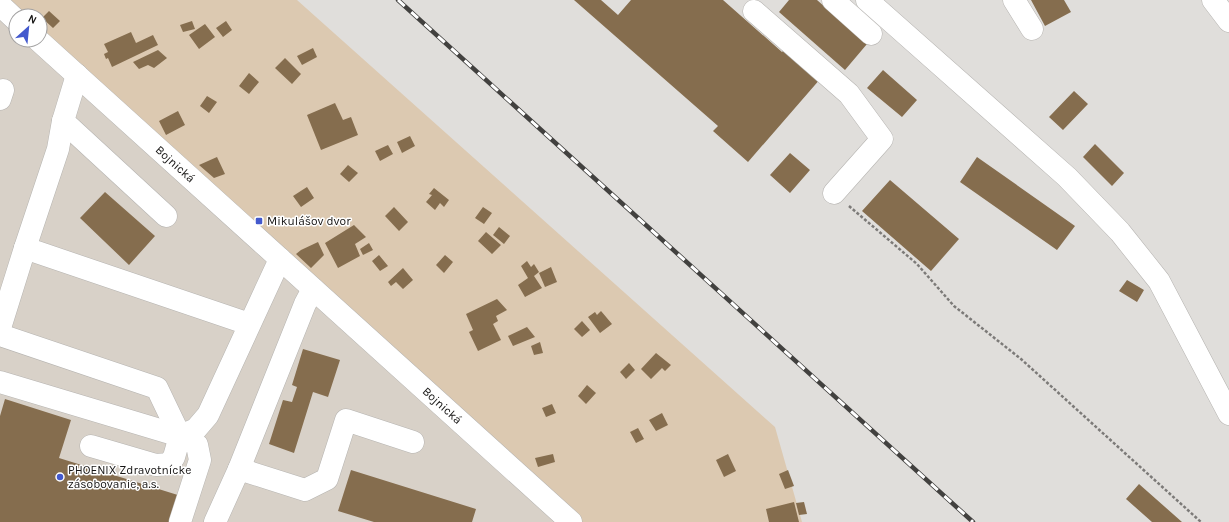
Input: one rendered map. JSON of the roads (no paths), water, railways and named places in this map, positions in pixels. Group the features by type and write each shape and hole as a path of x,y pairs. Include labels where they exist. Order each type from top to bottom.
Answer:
{"street":[{"path":"833,0 871,34"},
{"path":"867,0 1067,177 1120,232 1159,281 1229,414"},
{"path":"1014,0 1032,29"},
{"path":"1213,0 1229,20"},
{"path":"753,4 849,94 882,139 834,193"},
{"path":"0,5 8,12"},
{"name":"Bojnická","path":"47,48 571,522"},
{"path":"0,328 58,149 63,121 77,75"},
{"path":"63,121 166,216"},
{"path":"25,248 249,324"},
{"path":"180,436 196,429 208,415 280,259"},
{"path":"215,522 239,469 305,304 313,289"},
{"path":"0,335 157,388 180,436 174,457 169,464 156,465 91,446"},
{"path":"0,382 180,436 197,445 200,460 180,522"},
{"path":"239,469 305,490 327,479 346,420 413,442"}],"railway":[{"path":"398,0 973,522"}],"place":[{"name":"Mikulášov dvor","path":"259,221"},
{"name":"PHOENIX Zdravotnícke zásobovanie, a.s.","path":"60,477"}]}
